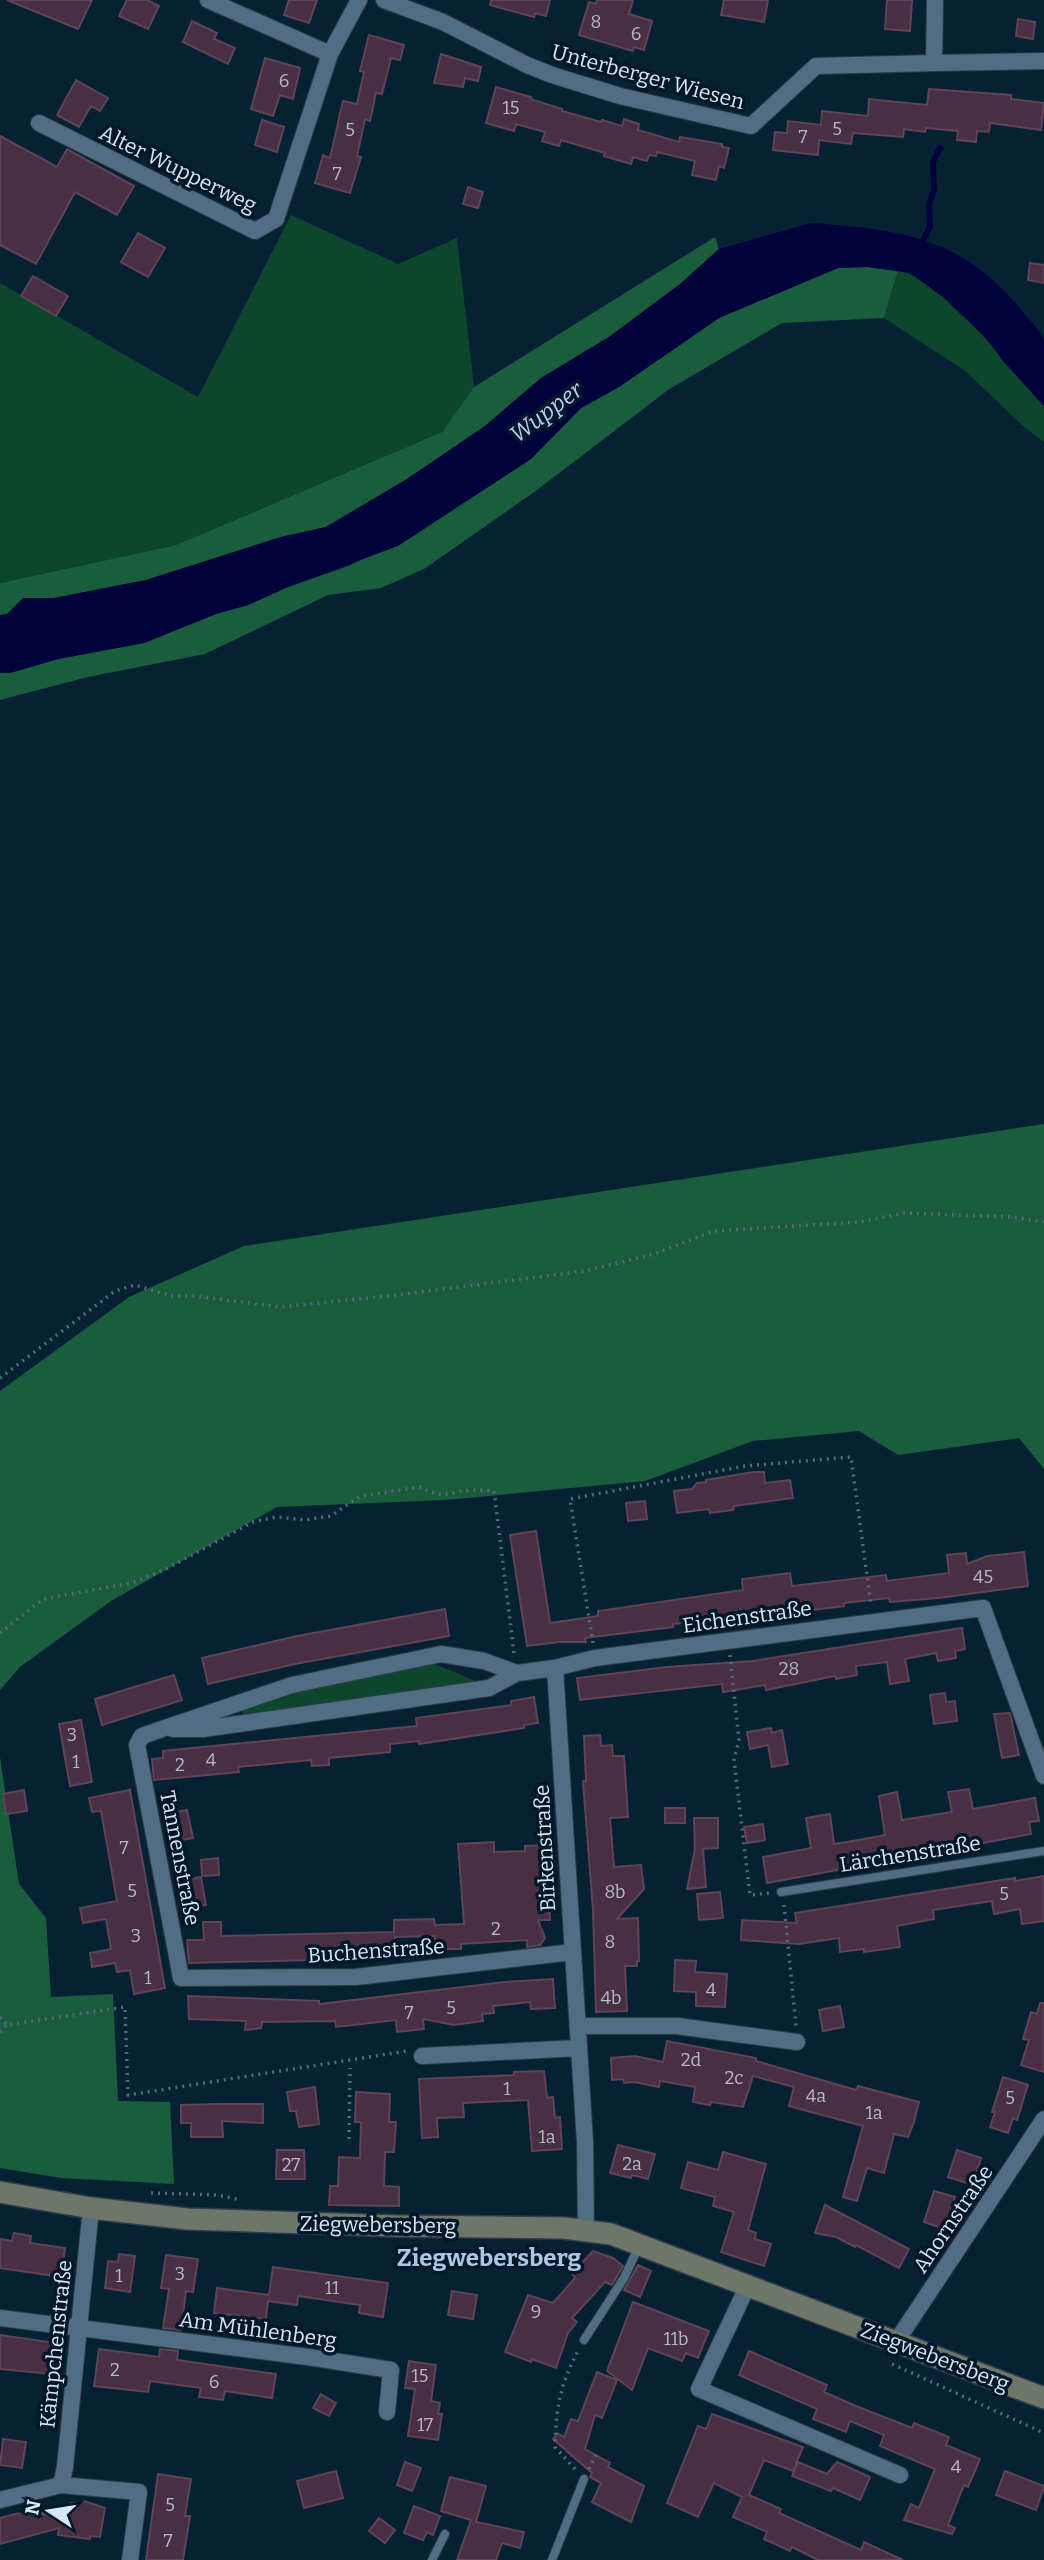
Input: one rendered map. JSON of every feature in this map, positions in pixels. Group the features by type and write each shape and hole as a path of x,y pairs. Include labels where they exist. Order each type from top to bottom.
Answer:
{"main road":[{"name":"Ziegwebersberg","path":"0,2192 91,2208 201,2220 586,2230 640,2244 1044,2398"},
{"path":"1008,2385 1044,2408"}],"street":[{"path":"208,0 330,54"},
{"name":"Alter Wupperweg","path":"39,122 255,231 276,219 330,54 359,0"},
{"name":"Unterberger Wiesen","path":"384,0 443,22 552,75 620,96 751,126 816,66 934,63"},
{"path":"935,0 934,63 1044,61"},
{"name":"Eichenstraße","path":"162,1728 203,1729 489,1688 517,1673 555,1668 595,1658 983,1608 1044,1776"},
{"name":"Eichenstraße","path":"137,1745 142,1736 162,1728 292,1685 442,1654 484,1661 517,1673"},
{"name":"Birkenstraße","path":"555,1668 585,2142 586,2230"},
{"name":"Tannenstraße","path":"137,1745 181,1978"},
{"name":"Buchenstraße","path":"181,1978 356,1977 572,1952"},
{"path":"578,2026 677,2026 797,2042"},
{"path":"422,2056 579,2048"},
{"name":"Ahornstraße","path":"896,2342 1044,2119"},
{"name":"Kämpchenstraße","path":"61,2485 65,2468 91,2208"},
{"path":"748,2285 699,2389 900,2474"},
{"path":"0,2318 78,2328"},
{"name":"Am Mühlenberg","path":"78,2328 391,2370 387,2412"},
{"path":"0,2500 61,2485 139,2492 130,2560"}],"lane":[{"name":"Lärchenstraße","path":"781,1892 1044,1851"},
{"path":"584,2340 624,2278 640,2244"},
{"path":"552,2560 584,2479"},
{"path":"432,2560 445,2533"}],"path":[{"path":"0,1378 115,1291 135,1285 171,1296 194,1296 281,1307 585,1271 654,1254 713,1231 859,1222 905,1213 1012,1217 1044,1222"},
{"path":"595,1658 570,1499 745,1466 851,1457 873,1621"},
{"path":"0,1633 43,1599 132,1583 166,1569 253,1522 276,1517 305,1520 331,1516 360,1496 410,1487 421,1487 441,1496 470,1490 494,1491 517,1673"},
{"path":"728,1640 739,1740 734,1760 750,1895 781,1892 797,2042"},
{"path":"0,2032 7,2025 125,2007 128,2095 390,2052 416,2050 422,2056"},
{"path":"0,2017 7,2025"},
{"path":"349,2139 350,2068"},
{"path":"584,2340 565,2375 556,2412 555,2447 584,2479"},
{"path":"885,2360 1044,2433"}],"green space":[{"path":"291,215 398,264 457,238 474,387 442,432 176,545 0,583 0,283 198,397"},
{"path":"715,237 719,249 680,284 609,337 541,378 485,426 407,479 326,527 281,537 146,580 54,598 23,598 7,614 0,615 0,583 176,545 442,432 474,387"},
{"path":"838,268 898,270 884,318 782,323 668,390 537,490 424,569 381,588 328,595 205,654 88,677 0,700 0,673 144,643 349,566 439,518 531,459 581,408 619,387 719,318"},
{"path":"898,270 937,291 957,309 1044,406 1044,442 1023,426 964,370 884,318"},
{"path":"1044,1124 1044,1469 1019,1438 898,1455 859,1431 753,1441 645,1481 446,1500 277,1507 111,1601 20,1667 0,1690 0,1391 129,1297 244,1246"},
{"path":"435,1664 483,1684 245,1718 241,1708 331,1683"},
{"path":"0,1757 19,1884 46,1918 51,1997 113,1994 118,2101 170,2102 174,2184 61,2178 0,2168"}],"water":[{"name":"Wupper","path":"811,223 902,234 952,252 976,267 999,286 1043,337 1044,406 1003,361 988,340 944,298 910,273 867,267 838,268 719,318 619,387 581,408 531,459 398,546 144,643 0,673 0,615 7,614 23,598 54,598 146,580 281,537 326,527 407,479 485,426 541,378 609,337 680,284 719,249"}],"building":[{"path":"7,0 92,0 78,29"},
{"path":"127,0 147,0 159,6 148,29 119,16"},
{"path":"289,0 317,0 309,23 284,15"},
{"path":"491,0 550,0 546,16 535,13 534,17 490,5"},
{"path":"597,0 633,0 629,14 652,21 644,50 634,47 633,51 579,35 589,2 596,4"},
{"path":"724,0 768,0 764,22 721,15"},
{"path":"887,0 912,0 910,31 885,29"},
{"path":"1018,19 1035,22 1033,39 1016,36"},
{"path":"192,21 217,33 214,39 235,48 228,64 183,42"},
{"path":"369,35 404,45 400,60 391,58 382,94 376,93 370,121 365,119 357,156 361,157 350,193 315,183 323,155 330,158 343,101 357,104 364,72 360,71"},
{"path":"441,54 481,67 478,81 465,78 463,87 434,83"},
{"path":"265,58 300,68 293,99 280,95 273,116 251,109"},
{"path":"76,80 108,98 100,111 91,106 79,127 57,115"},
{"path":"496,87 601,122 602,120 622,126 624,119 639,124 638,130 679,142 680,137 722,144 722,147 729,148 724,168 719,166 716,180 692,175 695,161 657,152 656,156 649,155 647,161 633,157 631,164 561,140 559,146 542,141 545,132 516,124 514,131 486,123"},
{"path":"929,89 1011,95 1011,99 1044,103 1041,130 990,123 989,132 977,131 976,142 957,140 958,131 926,128 925,132 904,129 903,137 853,133 851,144 819,140 818,155 773,150 775,132 787,133 788,121 821,125 822,111 868,116 869,99 927,105"},
{"path":"262,120 284,127 277,152 255,145"},
{"path":"0,136 57,167 67,149 134,186 117,215 75,192 36,264 0,245"},
{"path":"468,187 483,192 478,208 463,204"},
{"path":"138,233 165,248 148,277 121,262"},
{"path":"1030,263 1044,265 1044,283 1028,280"},
{"path":"33,276 68,296 56,316 21,296"},
{"path":"764,1472 765,1483 790,1480 793,1498 734,1506 733,1510 710,1513 709,1509 677,1513 674,1491 692,1489 697,1483 706,1480"},
{"path":"645,1501 647,1519 628,1521 626,1503"},
{"path":"536,1531 550,1623 598,1616 598,1611 743,1590 742,1579 790,1573 792,1586 886,1575 887,1581 949,1573 947,1555 966,1553 967,1564 987,1556 1024,1552 1028,1586 939,1598 890,1602 889,1598 844,1603 844,1606 795,1612 795,1609 673,1624 673,1627 585,1638 586,1642 527,1646 510,1535"},
{"path":"445,1609 449,1636 295,1664 208,1684 202,1658 297,1636"},
{"path":"962,1628 965,1649 955,1651 956,1658 938,1661 936,1653 905,1659 909,1681 890,1684 887,1662 856,1666 857,1675 836,1679 835,1676 766,1690 765,1685 723,1692 722,1684 580,1700 577,1678 667,1667 753,1661"},
{"path":"174,1675 182,1700 102,1725 95,1699"},
{"path":"945,1693 946,1702 955,1701 957,1721 934,1724 930,1695"},
{"path":"534,1697 538,1723 524,1725 524,1728 419,1744 419,1741 390,1744 390,1752 329,1758 329,1765 312,1766 311,1760 238,1767 239,1772 154,1780 152,1759 163,1758 163,1751 417,1726 416,1718 511,1705 511,1701"},
{"path":"1010,1713 1019,1755 1002,1758 994,1714"},
{"path":"81,1720 92,1782 70,1786 59,1724"},
{"path":"771,1728 772,1733 782,1730 788,1764 772,1767 768,1745 750,1749 747,1732"},
{"path":"600,1735 601,1746 612,1745 613,1756 624,1756 628,1817 610,1818 614,1867 641,1865 644,1889 617,1919 638,1918 639,1961 637,1966 625,1966 627,2011 596,2012 593,1910 583,1781 586,1781 584,1736"},
{"path":"969,1789 973,1809 1035,1798 1039,1821 1029,1822 1031,1834 767,1883 763,1857 811,1848 806,1818 830,1814 834,1844 859,1840 885,1835 879,1796 897,1792 902,1820 952,1812 948,1792"},
{"path":"24,1790 27,1811 6,1814 3,1794"},
{"path":"130,1790 165,1988 134,1994 130,1970 117,1972 115,1963 92,1967 90,1953 111,1949 106,1919 83,1923 80,1908 117,1901 101,1811 92,1812 89,1798"},
{"path":"665,1808 685,1808 685,1823 665,1823"},
{"path":"187,1810 193,1838 171,1842 166,1814"},
{"path":"694,1818 718,1818 718,1848 703,1849 706,1887 687,1889 695,1849"},
{"path":"763,1824 765,1840 747,1843 744,1827"},
{"path":"494,1842 494,1852 525,1851 525,1846 545,1845 550,1920 538,1920 545,1938 540,1945 527,1947 527,1940 461,1944 461,1949 435,1949 435,1936 395,1937 395,1958 189,1963 187,1940 204,1940 203,1922 221,1922 221,1936 394,1932 394,1920 434,1919 435,1925 464,1924 458,1844"},
{"path":"218,1858 219,1875 202,1876 201,1860"},
{"path":"1044,1876 1044,1921 1022,1924 1020,1909 994,1914 992,1901 933,1910 934,1919 897,1926 900,1947 840,1952 839,1938 799,1944 741,1940 742,1920 797,1923 795,1913 1015,1878 1015,1881"},
{"path":"201,1877 206,1905 183,1909 178,1881"},
{"path":"720,1892 723,1918 699,1920 697,1894"},
{"path":"675,1960 696,1961 695,1972 727,1974 725,2007 696,2006 696,1992 674,1991"},
{"path":"553,1979 555,2008 531,2009 530,2002 493,2006 494,2013 482,2014 483,2021 454,2025 423,2019 424,2029 397,2032 396,2020 336,2027 335,2021 262,2022 261,2028 245,2030 246,2021 189,2019 188,1996 319,2001 319,2004 505,1982"},
{"path":"1040,2003 1044,2003 1044,2072 1021,2065 1029,2040 1023,2039 1031,2012 1037,2014"},
{"path":"840,2006 844,2027 823,2031 819,2010"},
{"path":"667,2041 756,2058 756,2061 856,2090 858,2086 919,2102 914,2122 908,2137 894,2134 884,2173 867,2168 857,2201 843,2197 863,2126 789,2106 794,2087 753,2076 743,2107 693,2102 695,2087 660,2081 659,2087 634,2082 624,2083 623,2079 612,2080 611,2058 635,2056 663,2062"},
{"path":"544,2071 547,2098 553,2097 555,2118 560,2117 562,2149 532,2151 528,2100 463,2103 464,2117 437,2118 438,2137 422,2138 419,2079"},
{"path":"1003,2077 1028,2085 1017,2120 1013,2118 1008,2133 990,2127"},
{"path":"315,2087 319,2124 299,2127 296,2111 290,2111 287,2092"},
{"path":"356,2092 390,2094 389,2122 396,2122 394,2152 385,2152 384,2186 399,2187 399,2206 329,2205 330,2186 338,2186 339,2157 360,2158 361,2122 355,2122"},
{"path":"263,2104 263,2123 222,2121 223,2137 191,2137 191,2123 181,2123 181,2105"},
{"path":"618,2145 655,2154 648,2179 610,2173"},
{"path":"277,2150 304,2150 305,2179 276,2179"},
{"path":"957,2150 981,2158 973,2185 948,2177"},
{"path":"723,2152 766,2164 748,2230 756,2233 755,2239 771,2244 764,2266 721,2252 734,2212 713,2206 715,2197 681,2188 688,2162 718,2170"},
{"path":"934,2191 955,2197 945,2229 924,2222"},
{"path":"825,2205 909,2249 899,2268 856,2245 855,2247 836,2237 815,2233"},
{"path":"14,2233 31,2236 30,2243 65,2248 61,2277 0,2268 0,2239 12,2241"},
{"path":"593,2251 613,2258 623,2266 612,2285 605,2282 572,2318 577,2322 568,2333 556,2368 505,2352 528,2295 553,2303 575,2278 572,2274"},
{"path":"119,2254 135,2256 130,2292 105,2288 108,2261 118,2262"},
{"path":"166,2255 198,2259 193,2292 186,2291 181,2330 163,2328 169,2289 161,2288"},
{"path":"638,2265 651,2271 640,2297 624,2290"},
{"path":"273,2267 388,2283 383,2317 359,2313 360,2305 298,2296 297,2305 268,2301 266,2319 214,2313 217,2288 269,2295"},
{"path":"452,2291 477,2295 473,2319 448,2315"},
{"path":"633,2302 709,2331 698,2358 686,2353 682,2361 648,2348 632,2390 607,2371"},
{"path":"0,2335 56,2343 51,2374 0,2369"},
{"path":"99,2349 159,2357 160,2349 178,2351 177,2360 276,2374 272,2398 225,2391 223,2400 199,2397 201,2388 150,2381 148,2392 94,2386"},
{"path":"749,2351 827,2385 824,2392 856,2406 912,2428 914,2423 949,2437 946,2445 980,2459 968,2487 964,2485 948,2525 955,2528 952,2534 904,2520 911,2504 919,2508 935,2469 880,2446 884,2435 850,2421 846,2432 813,2419 817,2409 739,2375"},
{"path":"409,2361 436,2365 431,2401 440,2403 438,2414 442,2414 438,2440 408,2436 415,2389 405,2388"},
{"path":"597,2372 617,2380 602,2418 595,2415 585,2449 610,2463 608,2467 644,2486 631,2522 592,2502 601,2483 590,2477 592,2473 553,2439 557,2433 564,2437 571,2419 578,2421"},
{"path":"321,2394 336,2403 329,2416 313,2408"},
{"path":"712,2414 803,2447 793,2471 764,2460 749,2495 781,2509 779,2513 861,2550 864,2542 903,2560 818,2560 792,2547 790,2551 764,2539 767,2532 733,2517 742,2497 714,2483 698,2517 667,2503 698,2426 706,2429"},
{"path":"3,2439 26,2442 22,2468 0,2465"},
{"path":"405,2462 421,2468 412,2491 397,2485"},
{"path":"798,2462 827,2474 837,2462 870,2477 860,2500 833,2488 831,2491 792,2476"},
{"path":"336,2471 343,2498 304,2508 297,2481"},
{"path":"1005,2471 1044,2486 1036,2510 996,2495"},
{"path":"158,2474 191,2479 185,2516 190,2516 183,2560 146,2560"},
{"path":"450,2477 486,2486 476,2522 524,2532 520,2548 502,2543 496,2560 457,2560 471,2520 441,2511"},
{"path":"84,2501 105,2508 100,2537 90,2536 90,2539 58,2535 59,2528 0,2544 0,2518 41,2507 43,2514 69,2517 71,2503 80,2504"},
{"path":"414,2506 440,2516 433,2535 427,2532 423,2540 404,2533"},
{"path":"379,2518 395,2530 385,2543 369,2531"}],"waterway":[{"path":"920,246 930,227 929,204 934,190 933,162 940,148"}],"district":[{"name":"Ziegwebersberg","path":"489,2258"}]}
